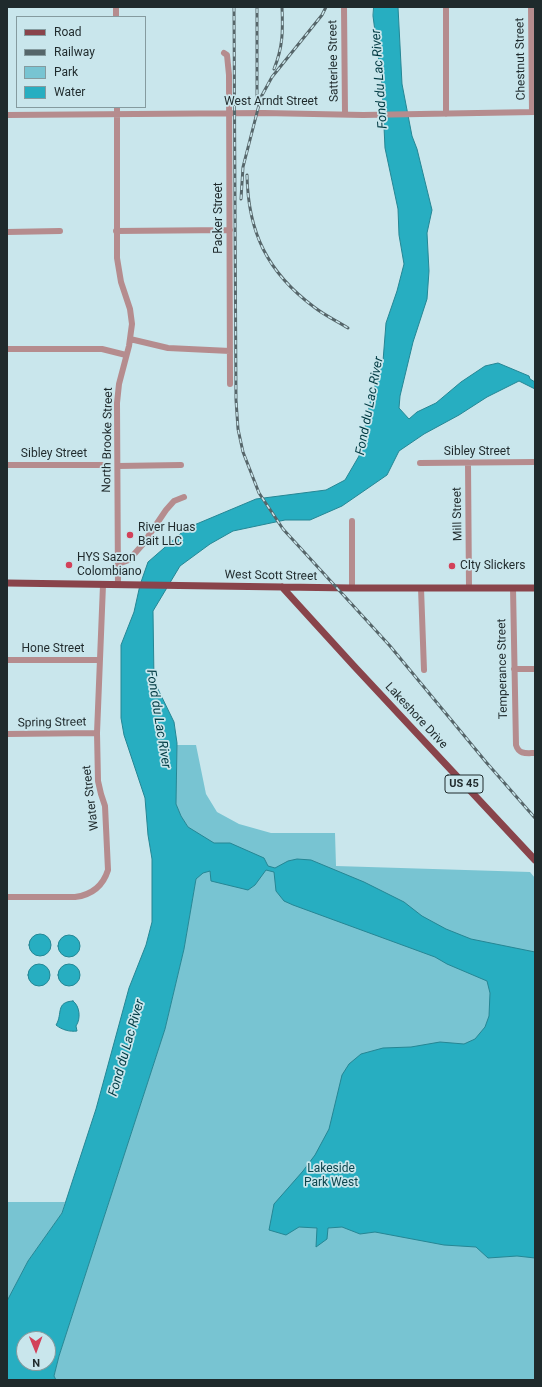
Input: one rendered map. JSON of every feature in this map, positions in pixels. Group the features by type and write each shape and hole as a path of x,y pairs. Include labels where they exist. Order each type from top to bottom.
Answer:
{"main road":[{"name":"West Scott Street","path":"7,583 352,588 535,588"},
{"name":"Lakeshore Drive","path":"282,587 535,860"}],"street":[{"name":"Satterlee Street","path":"344,7 345,114"},
{"path":"446,7 446,114"},
{"name":"Chestnut Street","path":"531,7 534,112"},
{"name":"Packer Street","path":"224,53 227,56 228,61 229,113 230,384"},
{"name":"North Brooke Street","path":"117,108 117,258 121,282 131,316 132,328 118,392 118,585"},
{"name":"West Arndt Street","path":"7,116 229,113 426,115 534,112"},
{"path":"116,231 230,230"},
{"path":"7,232 60,231"},
{"path":"130,340 168,348 230,351"},
{"path":"7,349 102,349 126,355"},
{"name":"Sibley Street","path":"420,463 535,462"},
{"name":"Mill Street","path":"468,463 469,588"},
{"name":"Sibley Street","path":"7,465 102,465"},
{"path":"118,466 181,465"},
{"path":"118,564 129,560 166,510 174,501 184,497"},
{"path":"352,521 352,588"},
{"name":"Water Street","path":"7,897 80,896 93,891 104,879 108,870 105,806 98,781 97,733 99,660 104,585"},
{"path":"421,588 424,670"},
{"name":"Temperance Street","path":"513,588 515,735 518,750 522,753 535,753"},
{"name":"Hone Street","path":"7,660 99,660"},
{"path":"514,669 535,669"},
{"name":"Spring Street","path":"7,734 97,733"}],"green space":[{"name":"Lakeside Park West","path":"177,745 196,745 206,794 217,812 239,824 271,833 335,833 336,866 530,872 535,878 535,1380 56,1380 54,1377 59,1356 165,1029 184,949 196,879 188,827 176,804"},
{"path":"7,1202 65,1202 62,1213 28,1261 7,1301"}],"water":[{"name":"Fond du Lac River","path":"374,7 398,7 402,84 412,136 417,149 432,210 427,233 429,271 427,299 413,342 400,396 399,408 409,419 417,412 436,403 461,382 485,366 498,363 529,376 530,379 535,382 535,389 519,381 487,397 459,415 424,434 399,451 387,475 342,506 310,520 285,520 233,531 210,544 180,566 153,611 154,681 174,722 177,743 176,804 188,827 214,843 230,843 264,858 268,866 275,868 288,861 297,859 311,860 364,882 404,902 422,916 446,929 471,939 535,952 535,1258 517,1256 488,1258 476,1247 444,1245 375,1232 360,1234 342,1227 328,1228 327,1239 316,1247 317,1228 299,1227 286,1235 269,1230 274,1204 315,1155 329,1129 342,1075 349,1064 361,1054 383,1048 411,1047 440,1042 464,1044 475,1039 485,1027 489,1016 490,993 487,981 447,964 435,957 284,901 276,891 274,872 266,870 255,885 248,890 211,881 210,871 203,873 196,879 184,949 165,1029 56,1368 56,1331 16,1331 16,1371 55,1371 54,1376 56,1380 7,1380 7,1301 28,1261 62,1213 96,1109 129,988 146,945 152,922 152,859 148,835 145,798 124,735 121,718 121,645 134,612 140,585 148,562 187,528 256,499 326,490 345,480 359,456 371,398 383,361 386,323 404,264 399,235 398,209 385,148 382,85 373,16"},
{"path":"36,934 44,934 51,941 51,949 44,956 36,956 29,949 29,941"},
{"path":"69,935 77,938 80,946 77,954 69,957 61,954 58,946 61,938"},
{"path":"35,964 43,964 50,971 50,979 43,986 35,986 28,979 28,971"},
{"path":"69,964 77,967 80,975 77,983 69,986 61,983 58,975 61,967"},
{"path":"73,1001 77,1006 79,1013 79,1020 76,1026 77,1031 66,1030 56,1025 62,1006 67,1002"}],"railway":[{"path":"234,7 236,400 238,429 243,452 259,493 283,529 390,646 486,762 535,818"},
{"path":"274,69 282,39 282,7"},
{"path":"241,199 243,167 261,97 272,77 322,15 326,7"},
{"path":"257,8 257,103"},
{"path":"247,175 251,215 256,233 272,265 298,294 318,310 348,328"}],"place":[{"name":"River Huas Bait LLC","path":"130,535"},
{"name":"HYS Sazon Colombiano","path":"69,565"},
{"name":"CIty Slickers","path":"452,566"}]}
